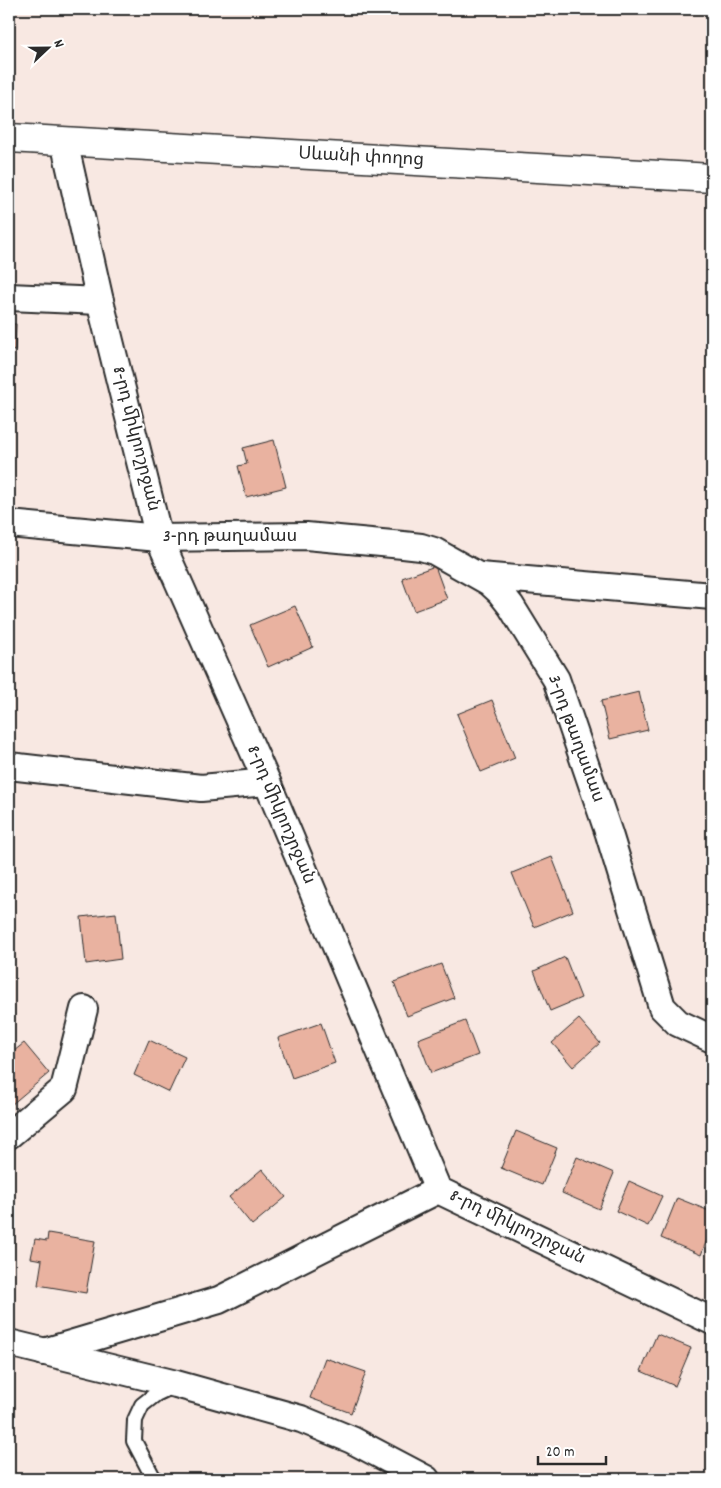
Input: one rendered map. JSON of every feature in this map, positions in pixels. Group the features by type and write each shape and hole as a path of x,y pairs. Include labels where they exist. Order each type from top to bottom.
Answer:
{"main road":[{"name":"Սևանի փողոց","path":"9,138 712,178"}],"street":[{"name":"8-րդ միկրոշրջան","path":"64,141 100,301 159,538 267,782 438,1190 712,1322"},
{"path":"9,297 100,301"},
{"name":"3-րդ թաղամաս","path":"9,524 159,538 306,536 402,544 434,551 480,576 500,592 511,606 556,679 609,834 662,1007 678,1023 712,1039"},
{"path":"480,576 712,596"},
{"path":"9,766 201,788 267,782"},
{"path":"9,1135 64,1089 84,1008"},
{"path":"44,1352 219,1300 438,1190"},
{"path":"9,1343 176,1384 301,1419 352,1440 426,1479"}],"lane":[{"path":"154,1479 134,1440 135,1420 142,1405 156,1394 176,1384"}],"building":[{"path":"9,324 16,324 15,351 9,350"},
{"path":"274,440 286,487 246,497 238,466 247,464 243,448"},
{"path":"435,566 447,599 414,611 402,578"},
{"path":"295,606 313,647 268,667 250,625"},
{"path":"639,692 648,730 610,739 601,701"},
{"path":"492,700 515,758 481,772 457,714"},
{"path":"552,857 573,911 534,927 512,873"},
{"path":"116,913 121,959 86,964 81,917"},
{"path":"565,957 581,998 550,1011 534,971"},
{"path":"441,964 454,998 407,1016 394,982"},
{"path":"579,1019 600,1043 573,1067 552,1043"},
{"path":"465,1021 478,1055 431,1073 418,1039"},
{"path":"321,1023 335,1063 292,1078 278,1038"},
{"path":"149,1040 185,1057 169,1092 134,1075"},
{"path":"24,1043 49,1073 11,1105 9,1101 9,1055"},
{"path":"516,1131 557,1148 542,1185 501,1168"},
{"path":"577,1157 614,1173 599,1209 562,1193"},
{"path":"262,1169 286,1197 252,1225 229,1197"},
{"path":"629,1181 662,1196 648,1226 616,1211"},
{"path":"677,1198 712,1212 712,1227 701,1255 661,1238"},
{"path":"48,1233 95,1241 86,1293 38,1285 42,1260 31,1258 35,1239 47,1241"},
{"path":"657,1334 691,1348 675,1386 641,1371"},
{"path":"325,1358 366,1372 351,1413 310,1398"}]}
